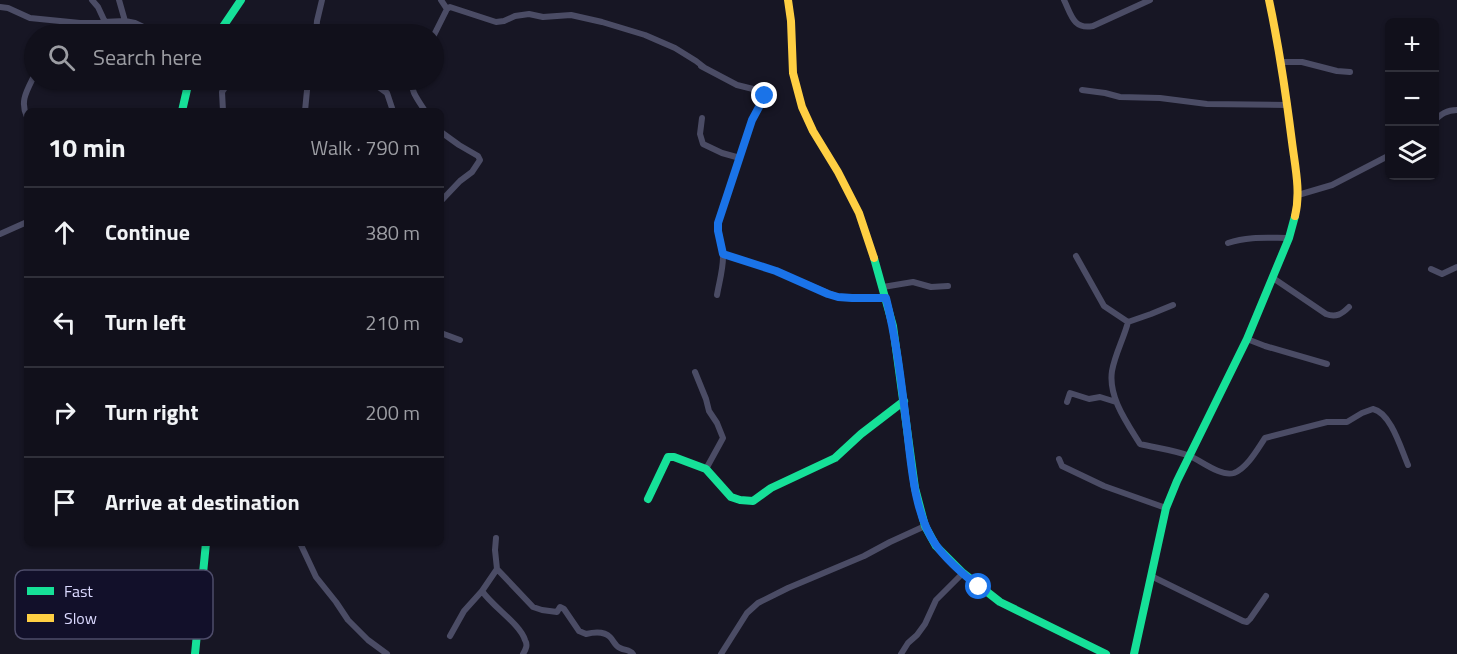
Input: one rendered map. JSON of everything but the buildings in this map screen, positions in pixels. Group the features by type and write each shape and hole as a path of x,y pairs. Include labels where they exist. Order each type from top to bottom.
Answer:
{"street":[{"path":"92,0 105,21"},
{"path":"119,0 125,21"},
{"path":"225,24 241,0"},
{"path":"317,24 322,0"},
{"path":"441,0 447,9"},
{"path":"789,0 793,73 802,107 859,213 886,298 893,326 915,488 925,526 936,546 963,573 1000,603 1089,650 1106,654"},
{"path":"1064,0 1076,23 1086,27 1150,0"},
{"path":"1134,654 1166,508 1247,339 1289,238 1297,207 1298,195 1288,105 1269,0"},
{"path":"0,7 8,8 30,18 80,23 125,21 137,24"},
{"path":"440,24 450,7 496,22 530,14 543,17 571,15 645,35 675,48 705,68"},
{"path":"1281,62 1302,62 1350,72"},
{"path":"695,63 737,85 760,91 765,96 752,120 718,223 723,254 717,296"},
{"path":"24,108 24,97 27,90"},
{"path":"183,108 187,90"},
{"path":"223,90 223,108"},
{"path":"305,108 307,90"},
{"path":"383,90 387,93 392,108"},
{"path":"412,90 423,108"},
{"path":"1082,90 1120,97 1160,98 1207,104 1288,105"},
{"path":"1439,116 1448,111 1457,110"},
{"path":"702,118 700,134 704,144 722,153 740,158"},
{"path":"444,134 478,156 480,160 472,172 444,198"},
{"path":"1298,195 1332,185 1385,157"},
{"path":"0,234 24,223"},
{"path":"1228,243 1254,237 1289,238"},
{"path":"723,254 776,271 838,297 886,298"},
{"path":"1076,256 1104,306 1128,322"},
{"path":"1431,270 1442,274 1457,267"},
{"path":"1273,278 1331,316 1349,307"},
{"path":"883,287 913,282 931,287 948,286"},
{"path":"1128,322 1173,305"},
{"path":"1128,322 1112,373 1112,383 1116,402 1140,444 1172,450 1190,456 1219,471 1234,473 1250,461 1265,438 1326,422 1347,422 1373,409 1381,412 1390,425 1408,465"},
{"path":"444,334 460,340"},
{"path":"1247,339 1327,364"},
{"path":"695,372 723,438 706,469"},
{"path":"1067,402 1070,393 1089,399 1100,397 1116,402"},
{"path":"648,499 668,457 674,457 706,469 731,497 753,501 771,488 835,458 861,434 904,401"},
{"path":"1059,459 1062,466 1104,486 1166,508"},
{"path":"721,654 747,613 758,603 925,526"},
{"path":"496,538 497,569 533,607 557,612 560,607 564,609 579,631 586,634 603,633 609,636 618,647 631,651 633,654"},
{"path":"203,570 206,546"},
{"path":"302,546 316,577 348,620 368,640 387,654"},
{"path":"450,636 464,611 497,569"},
{"path":"901,654 921,629 936,600 963,573"},
{"path":"1151,576 1247,622 1266,596"},
{"path":"482,591 525,639 527,645 523,654"},
{"path":"195,654 196,639"}],"traffic: fast":[{"path":"225,24 241,0"},
{"path":"183,108 187,90"},
{"path":"1134,654 1166,508 1247,339 1289,238 1295,216"},
{"path":"874,258 893,326 915,488 925,526 936,546 963,573 1000,602 1106,654"},
{"path":"648,499 668,457 674,457 706,469 731,497 753,501 771,488 835,458 861,434 904,401"},
{"path":"203,570 206,546"},
{"path":"195,654 196,639"}],"traffic: slow":[{"path":"788,0 793,73 802,107 859,213 874,258"},
{"path":"1269,0 1296,170 1297,207 1295,216"}],"route":[{"path":"765,96 752,120 718,223 723,254 776,271 838,297 886,298 893,326 915,488 925,526 936,546 979,587"}]}
